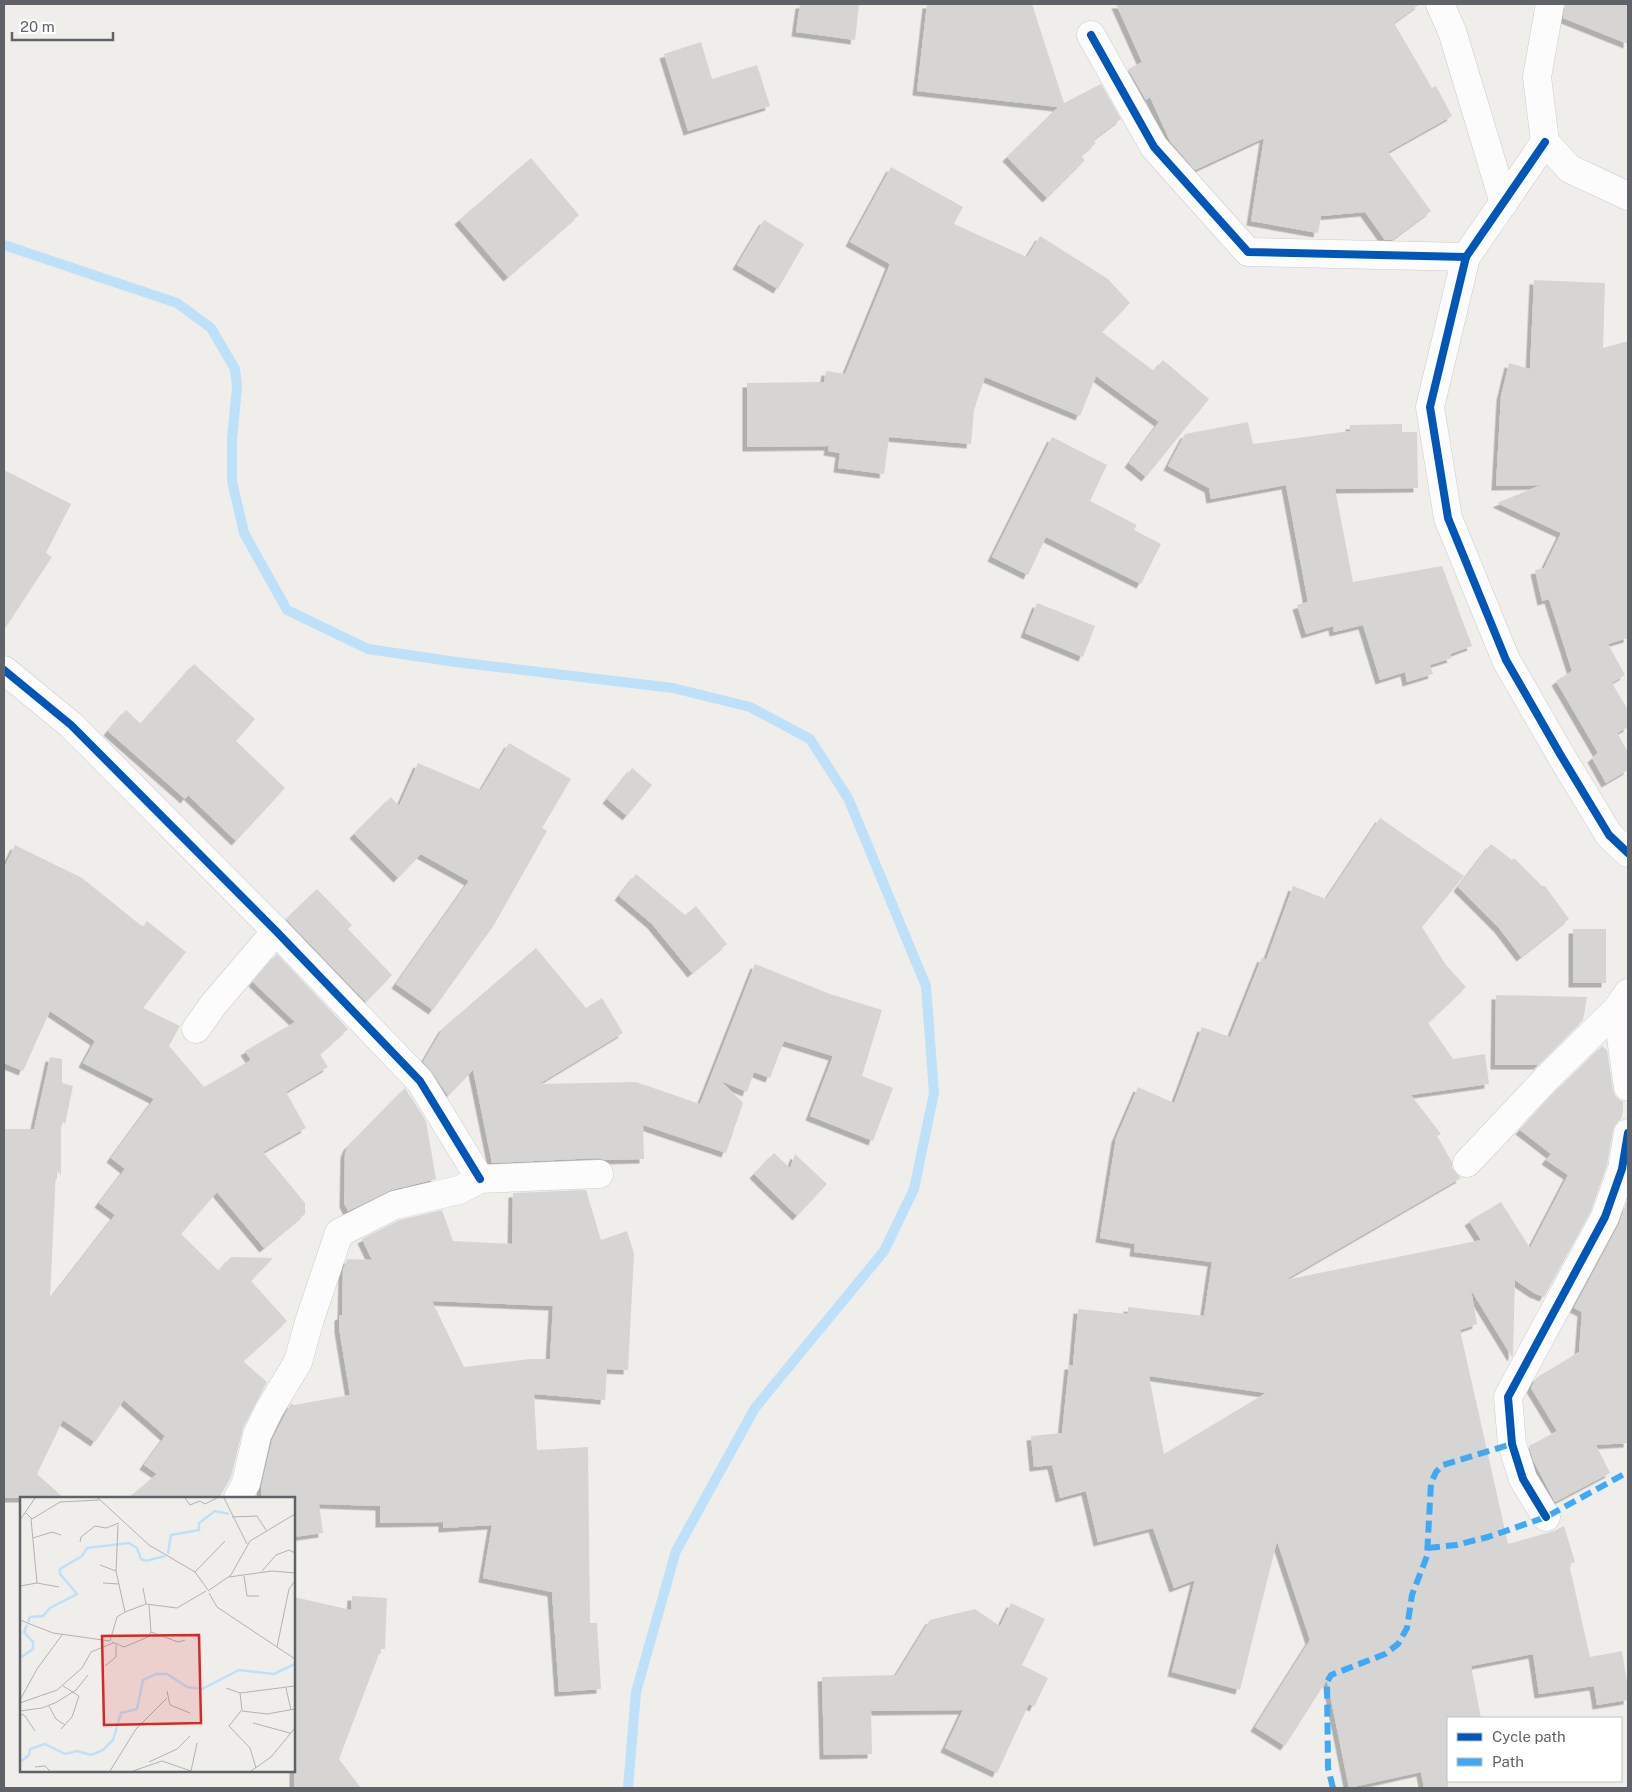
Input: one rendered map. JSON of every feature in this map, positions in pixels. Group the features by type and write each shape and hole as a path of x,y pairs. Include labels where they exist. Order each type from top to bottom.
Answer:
{"street":[{"path":"1440,4 1452,31 1504,203"},
{"path":"1550,4 1537,77 1545,142 1570,169 1628,196"},
{"path":"1091,35 1154,147 1248,252 1466,257"},
{"path":"1545,142 1466,257 1430,407 1448,518 1506,660 1609,835 1628,853"},
{"path":"4,670 71,726 276,931 420,1081 480,1179"},
{"path":"196,1029 213,1005 276,931"},
{"path":"1623,1001 1628,1087"},
{"path":"1467,1163 1623,1001"},
{"path":"1546,1517 1524,1479 1512,1444 1508,1397 1605,1217 1622,1169 1628,1133"},
{"path":"239,1497 246,1483 257,1435 269,1410 298,1362 309,1322 339,1233 395,1205 459,1190 480,1179 599,1174"}],"building":[{"path":"800,4 859,4 855,40 796,32"},
{"path":"927,4 1032,4 1064,103 1101,84 1121,119 1093,140 1096,143 1081,156 1085,160 1047,198 1007,157 1058,107 917,91"},
{"path":"1116,4 1420,4 1394,23 1432,88 1436,86 1452,116 1388,152 1431,211 1392,240 1385,240 1365,212 1321,216 1318,233 1251,221 1264,138 1195,170 1170,141 1150,97 1146,100 1128,69 1142,62"},
{"path":"1565,4 1628,4 1628,44 1563,18"},
{"path":"701,42 712,79 757,65 770,106 688,131 664,54"},
{"path":"531,158 579,215 508,277 459,220"},
{"path":"891,167 963,207 954,224 1027,257 1040,236 1108,279 1130,303 1102,332 1154,371 1163,360 1209,399 1146,477 1129,463 1159,422 1096,376 1080,416 985,377 974,410 971,444 889,437 884,474 838,468 840,453 828,451 829,446 747,447 747,383 824,382 826,371 845,374 890,264 850,242"},
{"path":"764,220 804,244 778,289 737,265"},
{"path":"1534,280 1605,283 1603,348 1628,341 1628,638 1608,644 1625,675 1612,683 1628,710 1628,727 1617,733 1628,752 1628,770 1606,783 1592,758 1598,753 1556,681 1572,671 1549,599 1542,601 1535,570 1544,568 1561,533 1497,503 1541,485 1496,486 1501,396 1509,363 1530,369"},
{"path":"1248,422 1253,444 1350,431 1350,425 1402,424 1402,432 1417,432 1418,488 1335,489 1353,582 1442,566 1472,646 1450,654 1452,658 1430,665 1433,674 1407,682 1405,672 1380,680 1363,625 1334,632 1333,626 1306,634 1297,605 1308,602 1286,485 1211,499 1209,488 1168,466 1185,434"},
{"path":"1052,437 1107,465 1090,501 1137,525 1134,530 1161,544 1141,584 1046,537 1028,575 992,557"},
{"path":"4,470 71,504 46,553 52,557 4,630"},
{"path":"1037,603 1095,626 1083,657 1025,633"},
{"path":"194,664 255,719 236,741 285,788 236,841 188,795 185,799 108,731 126,710 141,724"},
{"path":"509,743 571,779 542,828 547,831 494,925 433,1010 396,984 469,881 421,854 398,878 354,834 391,797 399,806 418,763 481,790"},
{"path":"632,768 652,785 627,816 607,799"},
{"path":"1380,818 1464,876 1422,927 1446,965 1466,987 1428,1023 1453,1059 1485,1054 1489,1084 1411,1095 1441,1134 1437,1136 1452,1162 1452,1168 1461,1178 1285,1280 1481,1240 1469,1221 1501,1202 1530,1248 1568,1175 1546,1160 1551,1154 1520,1130 1602,1046 1607,1050 1613,1090 1616,1097 1623,1102 1621,1119 1616,1123 1613,1130 1607,1165 1591,1211 1544,1297 1534,1293 1515,1280 1512,1357 1471,1290 1477,1324 1460,1330 1508,1544 1554,1531 1564,1526 1575,1562 1569,1564 1590,1657 1622,1651 1628,1700 1597,1705 1594,1686 1539,1694 1533,1654 1471,1666 1481,1717 1447,1717 1448,1788 1424,1788 1421,1772 1349,1788 1327,1680 1285,1746 1255,1727 1310,1640 1277,1541 1240,1690 1172,1672 1195,1580 1174,1588 1153,1528 1098,1542 1086,1491 1060,1498 1052,1465 1034,1467 1031,1436 1062,1433 1069,1365 1073,1365 1078,1309 1128,1314 1128,1307 1204,1316 1212,1262 1134,1252 1135,1244 1100,1238 1116,1138 1138,1087 1174,1103 1202,1027 1230,1037 1262,957 1266,960 1293,886 1326,899","holes":["1149,1376 1266,1393 1164,1454"]},
{"path":"1491,844 1512,860 1514,858 1542,886 1545,886 1569,919 1521,957 1499,928 1458,887"},
{"path":"15,845 82,878 143,927 147,921 186,952 143,1008 180,1026 169,1046 204,1087 251,1060 245,1051 295,1022 253,982 277,954 348,1029 320,1054 328,1067 286,1092 306,1128 263,1152 305,1203 305,1214 264,1248 217,1192 181,1234 219,1271 231,1257 273,1258 251,1281 287,1321 243,1361 267,1382 243,1428 231,1477 220,1497 129,1497 157,1474 144,1465 165,1436 124,1400 95,1442 63,1420 37,1474 63,1497 4,1498 4,1129 34,1129 50,1057 62,1059 62,1083 73,1086 65,1124 61,1121 61,1175 56,1170 50,1299 115,1215 99,1203 125,1169 111,1158 154,1099 83,1063 95,1041 50,1011 23,1071 4,1063 4,868"},
{"path":"636,874 685,915 696,906 727,944 692,973 652,924 619,896"},
{"path":"317,889 352,925 348,929 392,975 366,1002 286,919"},
{"path":"1573,929 1606,929 1606,983 1573,983"},
{"path":"536,948 586,1008 602,998 623,1033 539,1084 636,1082 700,1104 755,964 830,994 882,1010 862,1076 893,1088 873,1141 810,1116 833,1056 784,1041 770,1078 754,1072 747,1092 721,1081 743,1103 726,1153 643,1125 644,1159 605,1160 598,1158 492,1163 473,1070 448,1096 433,1073 423,1062 443,1028"},
{"path":"1496,995 1587,997 1583,1020 1538,1065 1495,1065"},
{"path":"405,1088 426,1121 436,1179 391,1190 348,1211 344,1203 345,1153 348,1146"},
{"path":"774,1153 790,1168 795,1154 827,1184 797,1216 754,1174"},
{"path":"586,1190 601,1240 627,1231 634,1254 628,1370 607,1369 605,1400 534,1394 537,1450 588,1447 590,1623 597,1623 601,1689 559,1692 552,1592 483,1578 492,1525 443,1528 443,1522 380,1523 380,1506 319,1504 323,1533 295,1537 295,1497 262,1497 261,1488 272,1440 291,1403 294,1405 350,1395 339,1328 339,1316 342,1315 343,1270 347,1259 372,1260 362,1239 400,1220 442,1210 453,1241 512,1244 513,1193","holes":["432,1301 553,1306 550,1359 530,1359 464,1367"]},
{"path":"1628,1198 1628,1443 1596,1445 1610,1473 1555,1502 1533,1460 1529,1446 1557,1431 1531,1388 1536,1378 1579,1352 1582,1312 1574,1308 1619,1224"},
{"path":"352,1596 387,1598 385,1649 381,1649 339,1759 361,1788 294,1788 295,1597 351,1610"},
{"path":"1011,1603 1045,1619 1022,1665 1048,1678 1034,1707 1029,1704 997,1773 945,1748 963,1710 871,1711 872,1754 824,1755 822,1677 896,1675 930,1620 975,1609 1000,1626"}],"waterway":[{"path":"4,245 177,303 211,328 235,369 237,387 232,439 232,481 244,533 287,610 368,649 456,662 673,688 750,707 810,739 848,798 926,986 934,1093 914,1189 884,1251 755,1408 676,1551 636,1692 628,1788"}],"marked path":[{"path":"1333,1788 1328,1768 1327,1682 1331,1675 1385,1654 1398,1644 1407,1628 1412,1595 1427,1556 1431,1483 1436,1472 1443,1465 1512,1444"},
{"path":"1428,1548 1456,1545 1488,1537 1546,1517 1628,1472"}],"cycle path":[{"path":"1091,35 1154,147 1248,252 1466,257"},
{"path":"1545,142 1466,257 1430,407 1448,518 1506,660 1609,835 1628,853"},
{"path":"4,670 71,725 276,931 420,1081 480,1179"},
{"path":"1546,1517 1523,1479 1512,1444 1508,1397 1605,1217 1622,1169 1628,1133"}]}
